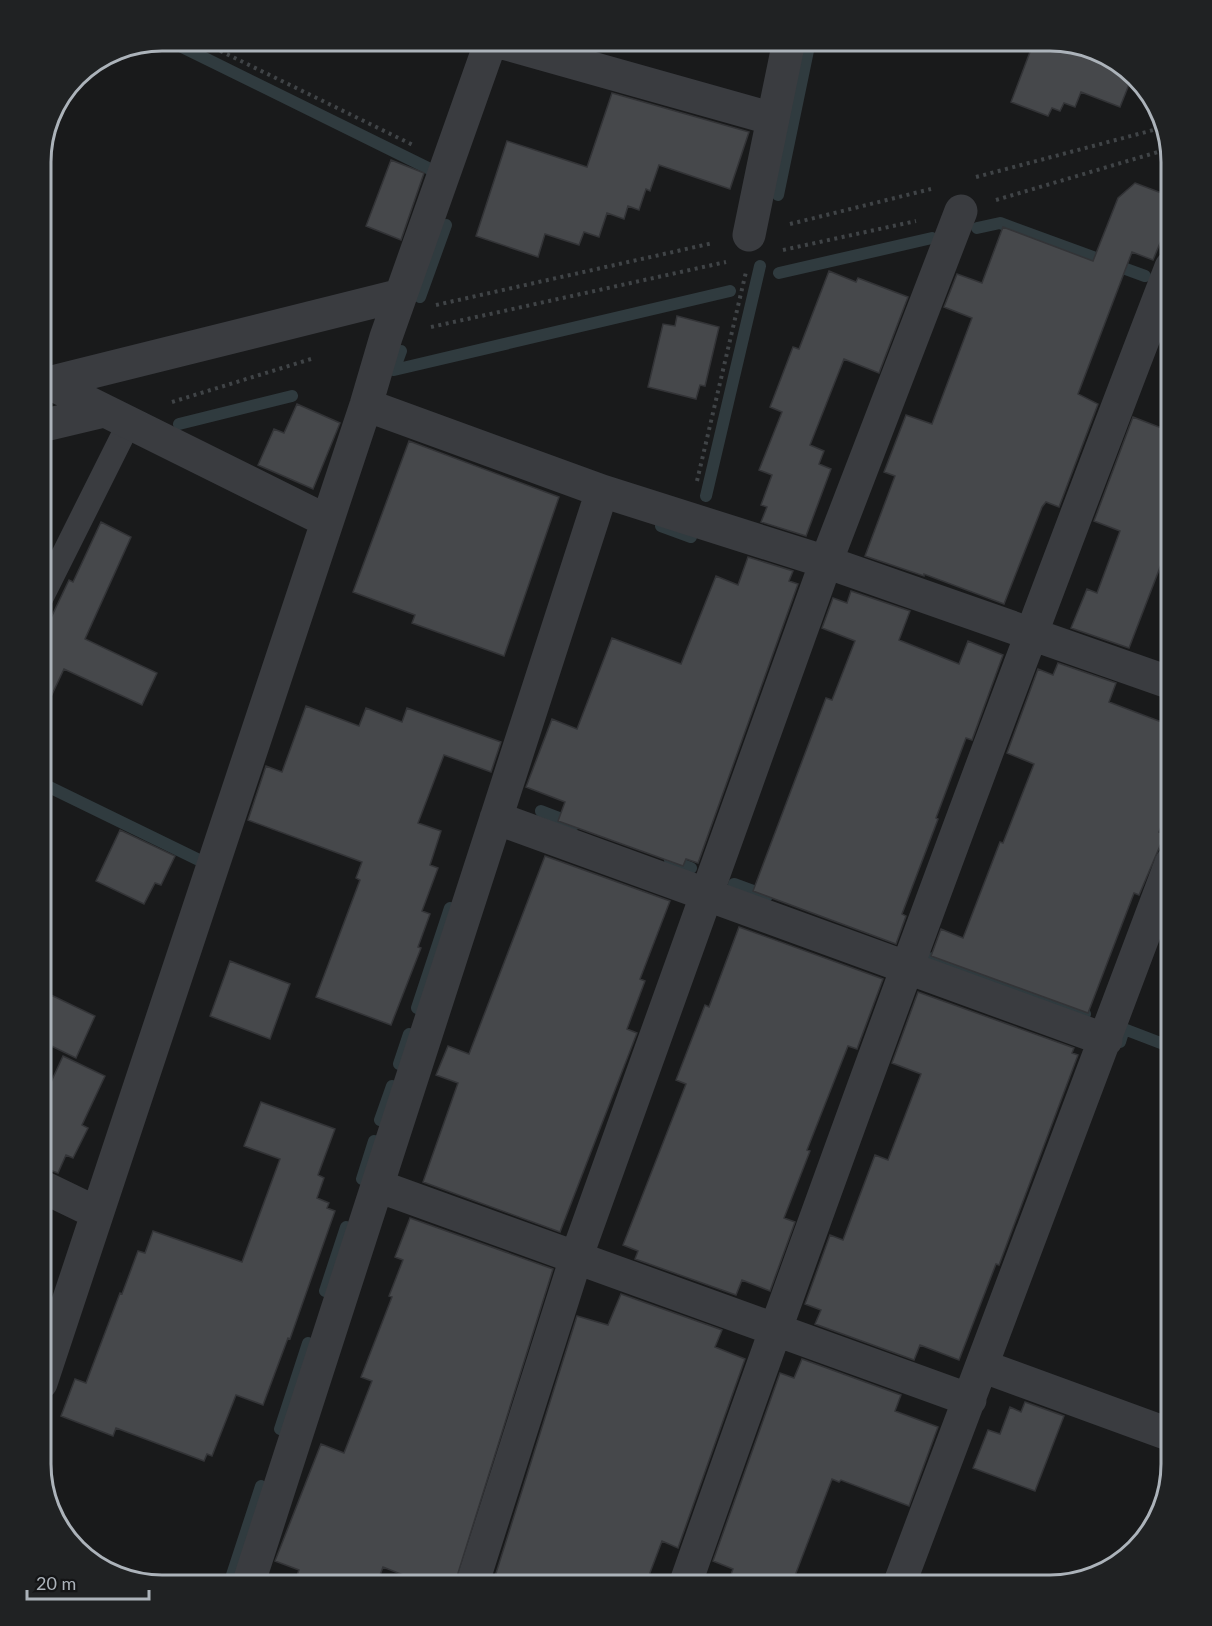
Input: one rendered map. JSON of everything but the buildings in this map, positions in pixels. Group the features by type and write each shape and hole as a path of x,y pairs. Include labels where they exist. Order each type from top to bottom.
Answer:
{"street":[{"path":"51,1350 366,405 393,315 487,51"},
{"path":"532,51 773,118"},
{"path":"752,249 773,118 787,51"},
{"path":"475,1575 576,1258 826,562 961,211"},
{"path":"689,1575 775,1329 1030,634 1161,295"},
{"path":"51,380 393,315"},
{"path":"51,384 327,521"},
{"path":"366,405 602,491 826,562 1161,679"},
{"path":"51,425 118,417"},
{"path":"252,1575 602,491"},
{"path":"496,818 1106,1040"},
{"path":"903,1575 1161,892"},
{"path":"378,1186 970,1400"},
{"path":"51,1191 97,1214"},
{"path":"982,1366 1161,1431"}],"lane":[{"path":"51,575 118,417"}],"path":[{"path":"222,51 448,162"},
{"path":"972,178 1156,129"},
{"path":"393,315 961,211 1160,151"},
{"path":"393,315 752,249 938,187"},
{"path":"688,518 747,268"},
{"path":"118,417 319,357"}],"waterway":[{"path":"190,51 434,171"},
{"path":"778,195 808,51"},
{"path":"977,228 1000,223 1145,276"},
{"path":"420,297 446,225"},
{"path":"779,273 932,238"},
{"path":"706,496 760,266"},
{"path":"401,351 394,370 730,291"},
{"path":"179,424 292,396"},
{"path":"661,526 691,537"},
{"path":"51,788 201,861"},
{"path":"541,811 575,824"},
{"path":"670,860 691,868"},
{"path":"734,884 767,896"},
{"path":"417,1008 450,908"},
{"path":"933,958 1085,1014"},
{"path":"1120,1042 1124,1029 1161,1043"},
{"path":"399,1064 409,1034"},
{"path":"380,1120 392,1086"},
{"path":"362,1179 374,1141"},
{"path":"325,1291 346,1227"},
{"path":"280,1429 308,1343"},
{"path":"232,1575 261,1486"}]}
